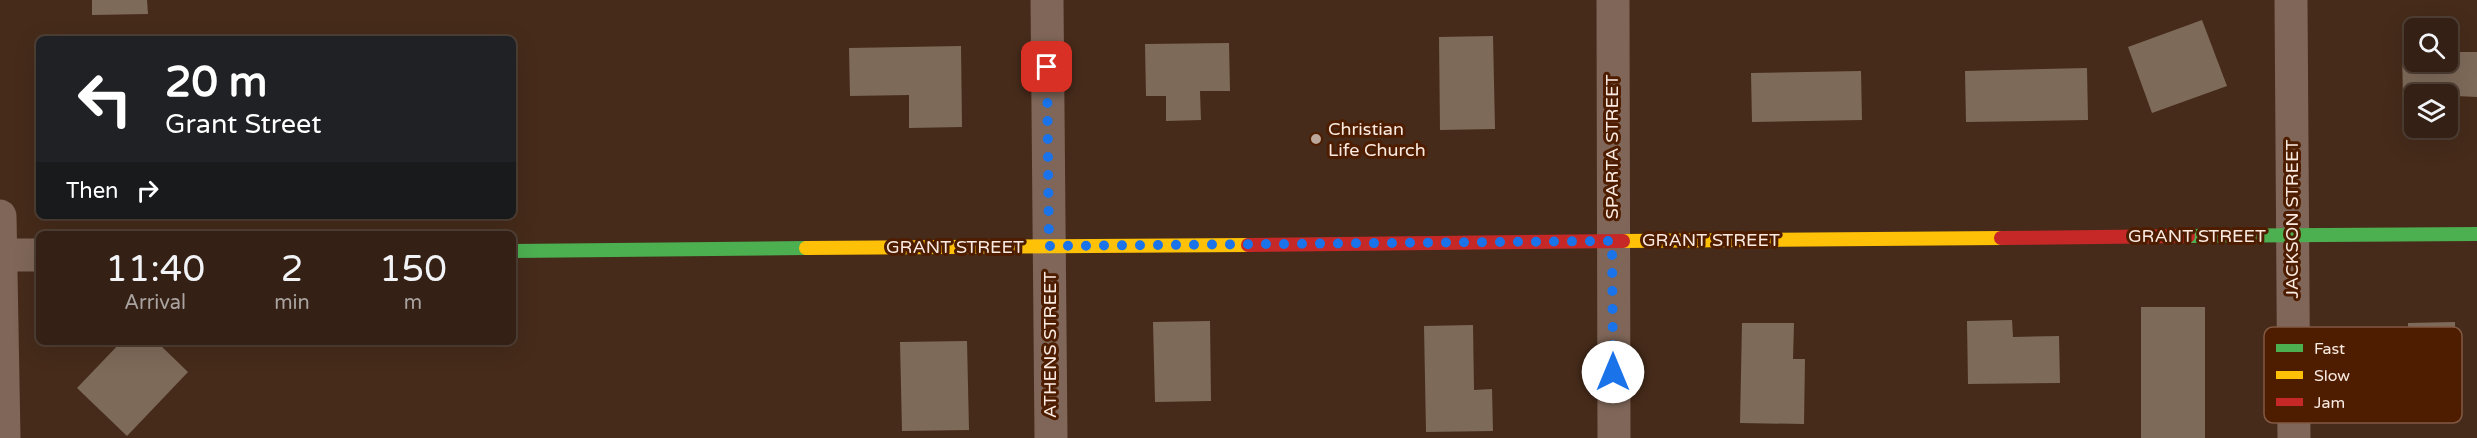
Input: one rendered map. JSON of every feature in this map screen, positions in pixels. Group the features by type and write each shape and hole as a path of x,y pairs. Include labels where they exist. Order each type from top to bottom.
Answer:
{"street":[{"name":"ATHENS STREET","path":"1047,0 1051,438"},
{"name":"SPARTA STREET","path":"1613,0 1614,438"},
{"name":"JACKSON STREET","path":"2291,0 2293,327"},
{"path":"0,216 4,438"},
{"name":"GRANT STREET","path":"516,251 2477,234"},
{"path":"1,255 36,255"},
{"name":"JACKSON STREET","path":"2294,423 2294,438"}],"building":[{"path":"92,0 147,0 148,14 92,15"},
{"path":"2202,20 2227,86 2152,113 2128,47"},
{"path":"1493,36 1495,129 1440,130 1439,37"},
{"path":"1229,43 1230,91 1200,91 1201,120 1166,121 1166,96 1146,96 1145,44"},
{"path":"961,46 962,127 909,128 909,95 850,96 849,48"},
{"path":"2458,52 2477,52 2477,97 2458,96 2458,84 2404,84 2403,98 2402,53 2404,53 2404,72 2458,72"},
{"path":"2087,68 2088,120 1966,122 1965,71"},
{"path":"1861,71 1862,120 1752,122 1751,73"},
{"path":"2141,307 2205,307 2205,438 2141,438"},
{"path":"2012,320 2013,337 2059,336 2060,383 1968,384 1967,321"},
{"path":"1210,321 1211,401 1155,402 1153,322"},
{"path":"2455,322 2455,327 2408,327 2408,323"},
{"path":"1742,323 1794,323 1793,359 1805,359 1804,424 1740,423"},
{"path":"1473,325 1474,390 1492,389 1493,431 1426,432 1424,326"},
{"path":"967,341 969,430 902,431 900,342"},
{"path":"118,345 160,345 188,372 127,436 77,388"}],"traffic: fast":[{"path":"2188,236 2477,234"},
{"path":"516,251 806,248"}],"traffic: slow":[{"path":"1623,241 2001,238"},
{"path":"806,248 1248,245"}],"traffic: jam":[{"path":"2001,238 2188,236"},
{"path":"1248,245 1623,241"}],"place":[{"name":"Christian Life Church","path":"1316,139"}],"route":[{"path":"1047,67 1049,246 1612,241 1613,372"}]}
